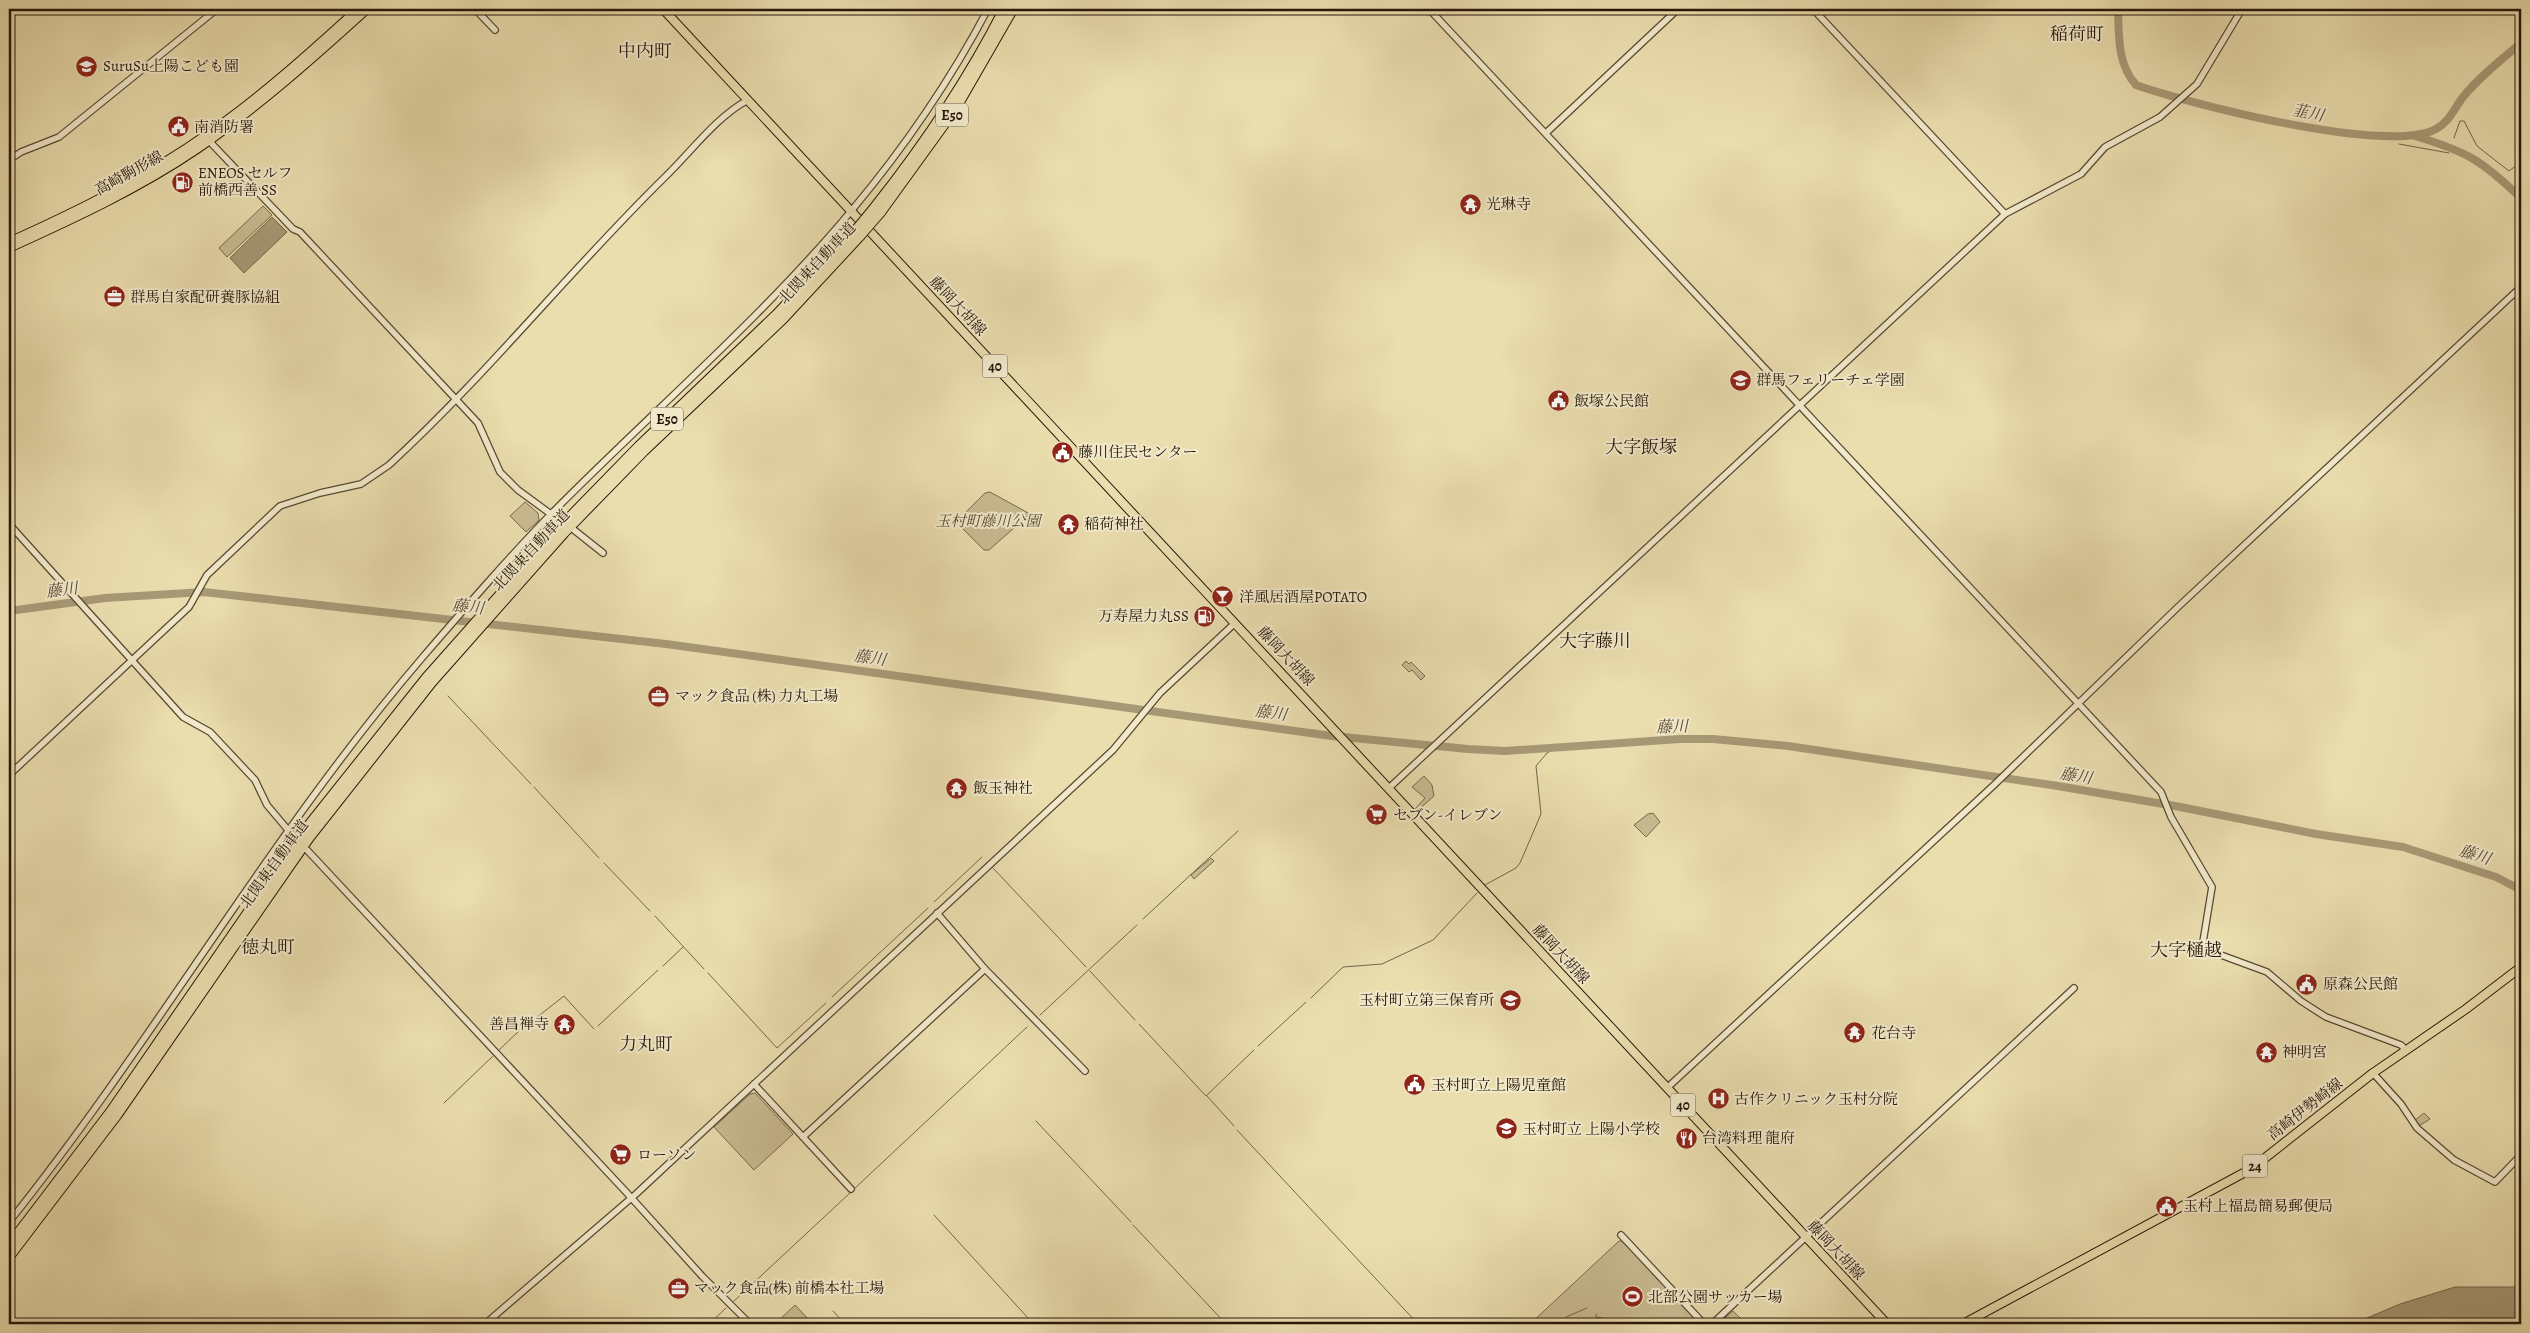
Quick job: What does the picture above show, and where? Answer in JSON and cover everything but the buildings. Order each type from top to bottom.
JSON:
[{"type":"highway","name":"北関東自動車道","points":[[877,211],[945,110],[1004,9]]},
{"type":"highway","name":"北関東自動車道","points":[[9,1245],[111,1111],[304,831],[391,720],[488,611],[612,483],[783,319],[877,211],[956,108],[1013,9]]},
{"type":"highway","name":"北関東自動車道","points":[[9,1257],[123,1107],[309,838],[472,629]]},
{"type":"main road","name":"高崎駒形線","points":[[9,242],[128,184],[210,136],[276,82],[358,9]]},
{"type":"main road","name":"高崎駒形線","points":[[9,248],[133,188],[268,96],[367,9]]},
{"type":"main road","name":"藤岡大胡線","points":[[663,9],[1329,722],[1887,1324]]},
{"type":"main road","name":"高崎伊勢崎線","points":[[1963,1324],[2251,1168],[2405,1049],[2466,1009],[2521,967]]},
{"type":"street","points":[[9,160],[21,152],[59,137],[217,9]]},
{"type":"street","points":[[475,9],[495,30]]},
{"type":"street","points":[[9,1222],[62,1156],[288,830],[381,708],[463,611],[551,514],[760,311],[852,210],[920,122],[988,9]]},
{"type":"street","points":[[1429,9],[2164,796],[2171,817],[2212,887],[2202,948],[2267,972],[2301,1001],[2326,1017],[2401,1045],[2405,1049]]},
{"type":"street","points":[[1546,133],[1678,9]]},
{"type":"street","points":[[1813,9],[2005,214]]},
{"type":"street","points":[[1389,788],[2005,214],[2081,174],[2105,147],[2160,117],[2197,84],[2242,9]]},
{"type":"street","points":[[9,775],[188,607],[200,586],[213,569],[280,506],[364,482],[396,458],[552,298],[629,211],[726,116],[748,100]]},
{"type":"street","points":[[210,136],[212,144],[293,229],[300,232],[478,423],[500,472],[518,490],[559,520]]},
{"type":"street","points":[[1667,1088],[2010,770],[2179,606],[2521,287]]},
{"type":"street","points":[[9,524],[131,662],[183,717],[210,732],[217,739],[254,780],[267,805],[294,837]]},
{"type":"street","points":[[574,530],[603,553]]},
{"type":"street","points":[[485,1324],[631,1198],[1113,750],[1152,702],[1203,650],[1235,622]]},
{"type":"street","points":[[307,850],[750,1324]]},
{"type":"street","points":[[937,914],[985,969],[1085,1070]]},
{"type":"street","points":[[803,1137],[985,969]]},
{"type":"street","points":[[1712,1324],[2074,988]]},
{"type":"street","points":[[2373,1073],[2401,1104],[2411,1122],[2454,1160],[2494,1182],[2521,1155]]},
{"type":"street","points":[[754,1084],[851,1189]]},
{"type":"street","points":[[1621,1235],[1704,1324]]},
{"type":"green space","points":[[263,206],[272,215],[227,257],[219,248]]},
{"type":"green space","name":"玉村町藤川公園","points":[[990,492],[1030,514],[989,550],[984,550],[956,522],[985,493]]},
{"type":"green space","points":[[525,502],[538,513],[539,520],[526,532],[510,516]]},
{"type":"green space","points":[[1406,661],[1409,664],[1411,662],[1425,676],[1421,680],[1412,670],[1409,672],[1402,665]]},
{"type":"green space","points":[[1424,776],[1432,785],[1434,796],[1417,811],[1415,809],[1425,798],[1412,787]]},
{"type":"green space","points":[[1653,813],[1660,822],[1646,837],[1634,825],[1648,814]]},
{"type":"green space","points":[[1211,858],[1214,861],[1194,879],[1191,875]]},
{"type":"green space","points":[[755,1093],[793,1134],[754,1170],[714,1127],[750,1094]]},
{"type":"green space","points":[[2424,1113],[2430,1119],[2419,1126],[2414,1121]]},
{"type":"green space","points":[[1619,1241],[1623,1241],[1701,1324],[1530,1324]]},
{"type":"green space","points":[[795,1305],[810,1321],[807,1324],[775,1324]]},
{"type":"green space","points":[[1733,1311],[1746,1324],[1718,1324]]},
{"type":"shaded area","points":[[272,217],[287,232],[244,273],[230,258]]},
{"type":"shaded area","points":[[2455,1287],[2521,1287],[2521,1324],[2353,1324],[2400,1304]]},
{"type":"waterway","name":"韮川","points":[[2118,9],[2122,59],[2125,68],[2136,85],[2199,104],[2289,124],[2335,132],[2377,136],[2412,135],[2441,126],[2476,83],[2521,43]]},
{"type":"waterway","points":[[2454,138],[2460,121],[2464,121],[2477,146],[2509,171],[2521,162]]},
{"type":"waterway","points":[[2415,136],[2448,147],[2473,159],[2484,166],[2521,198]]},
{"type":"waterway","points":[[2399,144],[2449,153]]},
{"type":"waterway","name":"藤川","points":[[9,611],[105,598],[204,592],[666,644],[1332,736],[1505,751],[1680,739],[1713,739],[1788,746],[2058,786],[2175,806],[2316,834],[2403,847],[2496,877],[2521,890]]},
{"type":"waterway","points":[[448,696],[531,784]]},
{"type":"waterway","points":[[1485,885],[1516,868],[1520,863],[1541,814],[1536,766],[1547,753],[1554,749]]},
{"type":"waterway","points":[[534,787],[599,858]]},
{"type":"waterway","points":[[1143,919],[1238,831]]},
{"type":"waterway","points":[[934,902],[982,857]]},
{"type":"waterway","points":[[604,863],[650,911]]},
{"type":"waterway","points":[[993,868],[1086,967]]},
{"type":"waterway","points":[[1311,998],[1343,967],[1382,964],[1433,940],[1477,893]]},
{"type":"waterway","points":[[832,997],[928,908]]},
{"type":"waterway","points":[[655,916],[704,969]]},
{"type":"waterway","points":[[1040,1015],[1137,925]]},
{"type":"waterway","points":[[663,966],[683,947]]},
{"type":"waterway","points":[[598,1026],[658,970]]},
{"type":"waterway","points":[[1090,971],[1135,1020]]},
{"type":"waterway","points":[[708,973],[777,1048],[826,1003]]},
{"type":"waterway","points":[[522,1029],[564,996],[594,1029]]},
{"type":"waterway","points":[[1258,1046],[1306,1002]]},
{"type":"waterway","points":[[1139,1024],[1206,1096],[1254,1050]]},
{"type":"waterway","points":[[854,1189],[1027,1027]]},
{"type":"waterway","points":[[499,1050],[518,1032]]},
{"type":"waterway","points":[[444,1103],[493,1056]]},
{"type":"waterway","points":[[1207,1096],[1234,1126]]},
{"type":"waterway","points":[[1036,1121],[1131,1222]]},
{"type":"waterway","points":[[1237,1130],[1418,1324]]},
{"type":"waterway","points":[[734,1301],[851,1192]]},
{"type":"waterway","points":[[934,1215],[1028,1318]]},
{"type":"waterway","points":[[1133,1225],[1226,1324]]},
{"type":"waterway","points":[[709,1324],[726,1308]]},
{"type":"waterway","points":[[1564,1324],[1566,1317],[1587,1308]]},
{"type":"waterway","points":[[833,1311],[845,1324]]},
{"type":"waterway","points":[[1596,1314],[1596,1317],[1602,1318],[1607,1324]]},
{"type":"waterway","points":[[9,1321],[19,1324]]},
{"type":"waterway","points":[[1031,1321],[1034,1324]]},
{"type":"place","name":"SuruSu上陽こども園","points":[[87,66]]},
{"type":"place","name":"南消防署","points":[[178,127]]},
{"type":"place","name":"ENEOS セルフ 前橋西善 SS","points":[[182,182]]},
{"type":"place","name":"光琳寺","points":[[1470,204]]},
{"type":"place","name":"群馬自家配研養豚協組","points":[[114,297]]},
{"type":"place","name":"群馬フェリーチェ学園","points":[[1740,380]]},
{"type":"place","name":"飯塚公民館","points":[[1558,401]]},
{"type":"place","name":"藤川住民センター","points":[[1062,452]]},
{"type":"place","name":"稲荷神社","points":[[1068,524]]},
{"type":"place","name":"洋風居酒屋POTATO","points":[[1223,597]]},
{"type":"place","name":"万寿屋力丸SS","points":[[1205,616]]},
{"type":"place","name":"マック食品 (株) 力丸工場","points":[[659,696]]},
{"type":"place","name":"飯玉神社","points":[[957,788]]},
{"type":"place","name":"セブン-イレブン","points":[[1377,815]]},
{"type":"place","name":"原森公民館","points":[[2307,984]]},
{"type":"place","name":"玉村町立第三保育所","points":[[1510,1000]]},
{"type":"place","name":"善昌禅寺","points":[[565,1024]]},
{"type":"place","name":"花台寺","points":[[1855,1033]]},
{"type":"place","name":"神明宮","points":[[2266,1052]]},
{"type":"place","name":"玉村町立上陽児童館","points":[[1415,1085]]},
{"type":"place","name":"古作クリニック玉村分院","points":[[1718,1099]]},
{"type":"place","name":"玉村町立 上陽小学校","points":[[1506,1129]]},
{"type":"place","name":"台湾料理 龍府","points":[[1686,1138]]},
{"type":"place","name":"ローソン","points":[[621,1155]]},
{"type":"place","name":"玉村上福島簡易郵便局","points":[[2167,1206]]},
{"type":"place","name":"マック食品(株) 前橋本社工場","points":[[678,1288]]},
{"type":"place","name":"北部公園サッカー場","points":[[1632,1297]]},
{"type":"district","name":"稲荷町","points":[[2077,34]]},
{"type":"district","name":"中内町","points":[[645,51]]},
{"type":"district","name":"大字飯塚","points":[[1641,447]]},
{"type":"district","name":"大字藤川","points":[[1595,641]]},
{"type":"district","name":"徳丸町","points":[[268,947]]},
{"type":"district","name":"大字樋越","points":[[2186,950]]},
{"type":"district","name":"力丸町","points":[[646,1044]]}]
